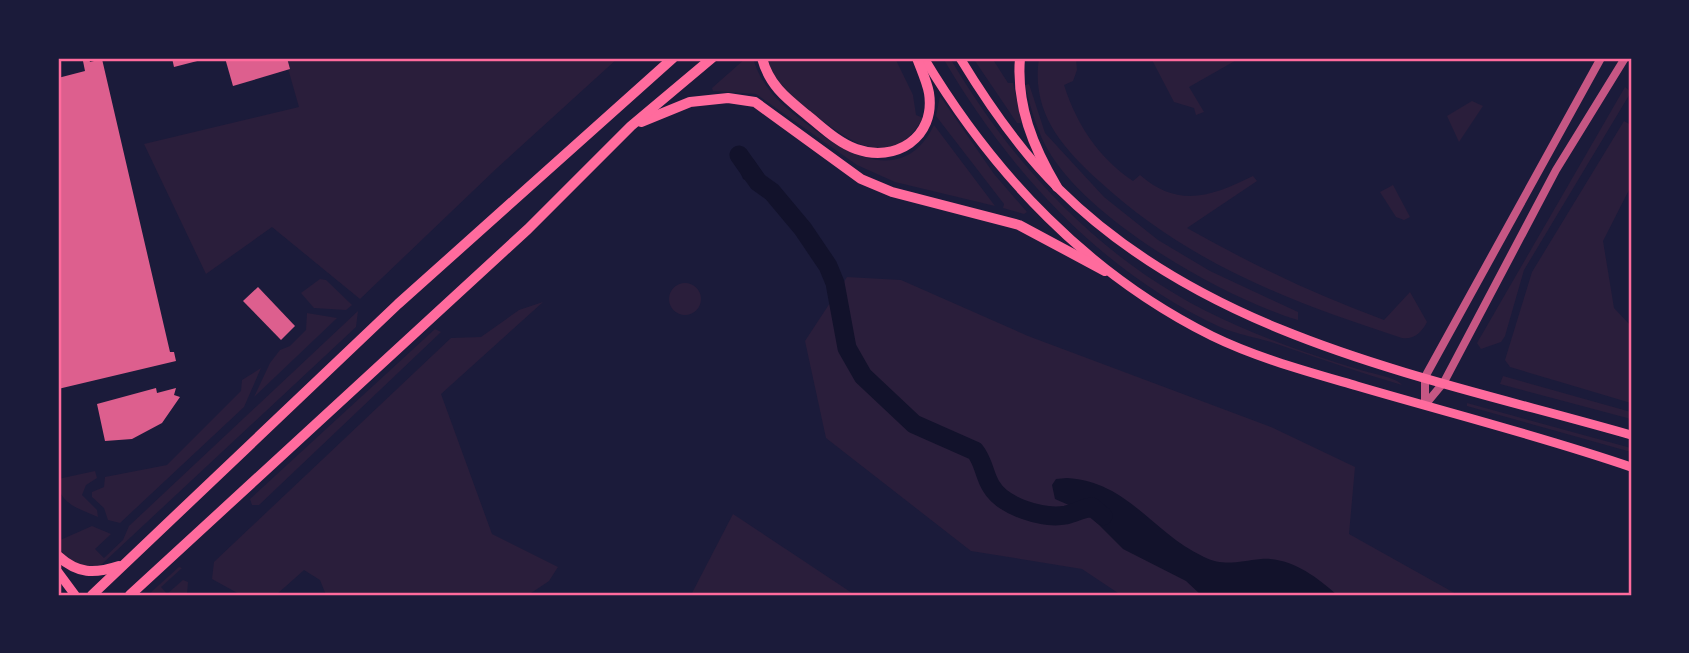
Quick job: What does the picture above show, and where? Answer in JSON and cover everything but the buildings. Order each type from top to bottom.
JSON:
[{"type":"main road","points":[[92,595],[398,304],[673,58]]},
{"type":"main road","points":[[130,595],[138,591],[528,229],[631,126],[712,58]]},
{"type":"main road","points":[[762,58],[766,72],[779,93],[845,144],[875,153],[902,149],[912,143],[925,126],[929,92],[916,58]]},
{"type":"main road","points":[[923,58],[996,164],[1105,271]]},
{"type":"main road","points":[[960,58],[1008,129],[1057,187],[1131,249],[1221,303],[1276,329],[1425,377],[1631,435]]},
{"type":"main road","points":[[1020,58],[1020,96],[1026,120],[1042,162],[1057,187]]},
{"type":"main road","points":[[631,126],[690,102],[728,98],[755,102],[862,179],[892,192],[1019,225],[1105,271],[1215,337],[1332,379],[1631,467]]},
{"type":"main road","points":[[58,556],[85,572],[101,572],[125,564]]},
{"type":"main road","points":[[58,572],[75,595]]},
{"type":"street","points":[[1425,405],[1425,377],[1601,58]]},
{"type":"street","points":[[1425,405],[1444,382],[1556,170],[1625,58]]},
{"type":"shaded area","points":[[285,58],[618,58],[497,168],[360,299],[272,227],[206,274],[144,144],[299,107]]},
{"type":"shaded area","points":[[746,58],[753,58],[768,89],[792,113],[826,138],[859,155],[876,160],[893,160],[908,155],[922,144],[934,125],[995,206],[895,182],[857,165],[756,94],[713,91],[712,88]]},
{"type":"shaded area","points":[[767,58],[895,58],[913,95],[916,115],[923,118],[899,144],[874,148],[860,144],[833,128],[795,98],[775,77]]},
{"type":"shaded area","points":[[943,58],[950,58],[1006,142],[1038,180],[1073,216],[1150,278],[1192,304],[1253,333],[1316,356],[1391,378],[1402,385],[1220,327],[1176,304],[1135,277],[1061,214],[1028,178],[997,140]]},
{"type":"shaded area","points":[[973,58],[992,58],[1008,83],[1013,83],[1022,123],[1017,123]]},
{"type":"shaded area","points":[[1039,58],[1076,58],[1077,70],[1073,81],[1064,85],[1075,114],[1099,151],[1133,181],[1140,175],[1154,186],[1168,192],[1196,196],[1224,189],[1253,176],[1257,181],[1187,228],[1284,278],[1384,320],[1410,292],[1427,322],[1423,329],[1414,336],[1402,338],[1319,309],[1241,276],[1167,234],[1098,180],[1061,141],[1044,111],[1038,77]]},
{"type":"shaded area","points":[[1151,58],[1240,58],[1189,87],[1204,112],[1196,115],[1194,108],[1174,102]]},
{"type":"shaded area","points":[[1029,84],[1045,133],[1104,197],[1158,240],[1210,271],[1298,312],[1298,320],[1267,309],[1198,276],[1128,231],[1097,206],[1071,181],[1046,147],[1038,130],[1025,85]]},
{"type":"shaded area","points":[[1625,87],[1631,92],[1524,270],[1505,336],[1501,342],[1481,349],[1477,343]]},
{"type":"shaded area","points":[[940,96],[994,174],[1027,212],[1024,214],[1003,208],[1004,204],[936,116]]},
{"type":"shaded area","points":[[1472,101],[1483,106],[1459,142],[1447,116]]},
{"type":"shaded area","points":[[1624,121],[1631,125],[1631,186],[1603,241],[1614,308],[1631,326],[1631,403],[1510,367],[1505,360],[1532,272]]},
{"type":"shaded area","points":[[741,153],[754,160],[772,186],[770,193],[743,179],[735,159]]},
{"type":"shaded area","points":[[1393,185],[1410,217],[1404,220],[1396,217],[1380,192]]},
{"type":"shaded area","points":[[847,277],[901,280],[1028,336],[1271,427],[1355,467],[1349,534],[1458,595],[1121,595],[1082,569],[971,551],[826,438],[805,341]]},
{"type":"shaded area","points":[[320,279],[326,280],[352,305],[346,310],[314,308],[301,293]]},
{"type":"shaded area","points":[[685,283],[696,288],[701,299],[696,310],[685,315],[674,310],[669,299],[674,288]]},
{"type":"shaded area","points":[[543,302],[441,394],[492,534],[558,567],[549,581],[528,595],[326,595],[320,580],[304,570],[276,595],[241,595],[212,579],[214,562],[451,338],[481,337],[519,310]]},
{"type":"shaded area","points":[[358,311],[356,327],[102,564],[87,569],[58,552],[58,541],[92,526],[111,534],[95,549],[104,558],[123,540],[129,526]]},
{"type":"shaded area","points":[[307,313],[337,318],[254,397],[270,363],[280,350],[290,346],[306,330]]},
{"type":"shaded area","points":[[435,329],[441,332],[259,505],[252,505],[250,499]]},
{"type":"shaded area","points":[[261,368],[244,407],[120,523],[108,520],[104,508],[92,497],[92,492],[104,487],[105,477],[167,465],[241,391],[242,380]]},
{"type":"shaded area","points":[[1503,376],[1631,412],[1631,419],[1500,384]]},
{"type":"shaded area","points":[[1467,403],[1631,448],[1631,452],[1467,406]]},
{"type":"shaded area","points":[[95,471],[97,478],[86,485],[82,495],[97,510],[98,517],[65,500],[58,479]]},
{"type":"shaded area","points":[[1056,479],[1089,482],[1124,498],[1185,547],[1204,557],[1225,563],[1261,559],[1282,561],[1311,575],[1337,595],[1201,595],[1186,581],[1123,549],[1087,513],[1055,499],[1052,485]]},
{"type":"shaded area","points":[[733,514],[855,595],[691,595]]},
{"type":"shaded area","points":[[179,567],[182,568],[161,587],[167,594],[183,580],[188,582],[187,595],[148,595]]},
{"type":"waterway","points":[[739,155],[758,182],[772,192],[803,229],[828,266],[835,283],[847,348],[863,376],[914,424],[975,451],[991,486],[1005,500],[1024,510],[1046,515],[1066,515],[1092,507],[1103,516]]}]
